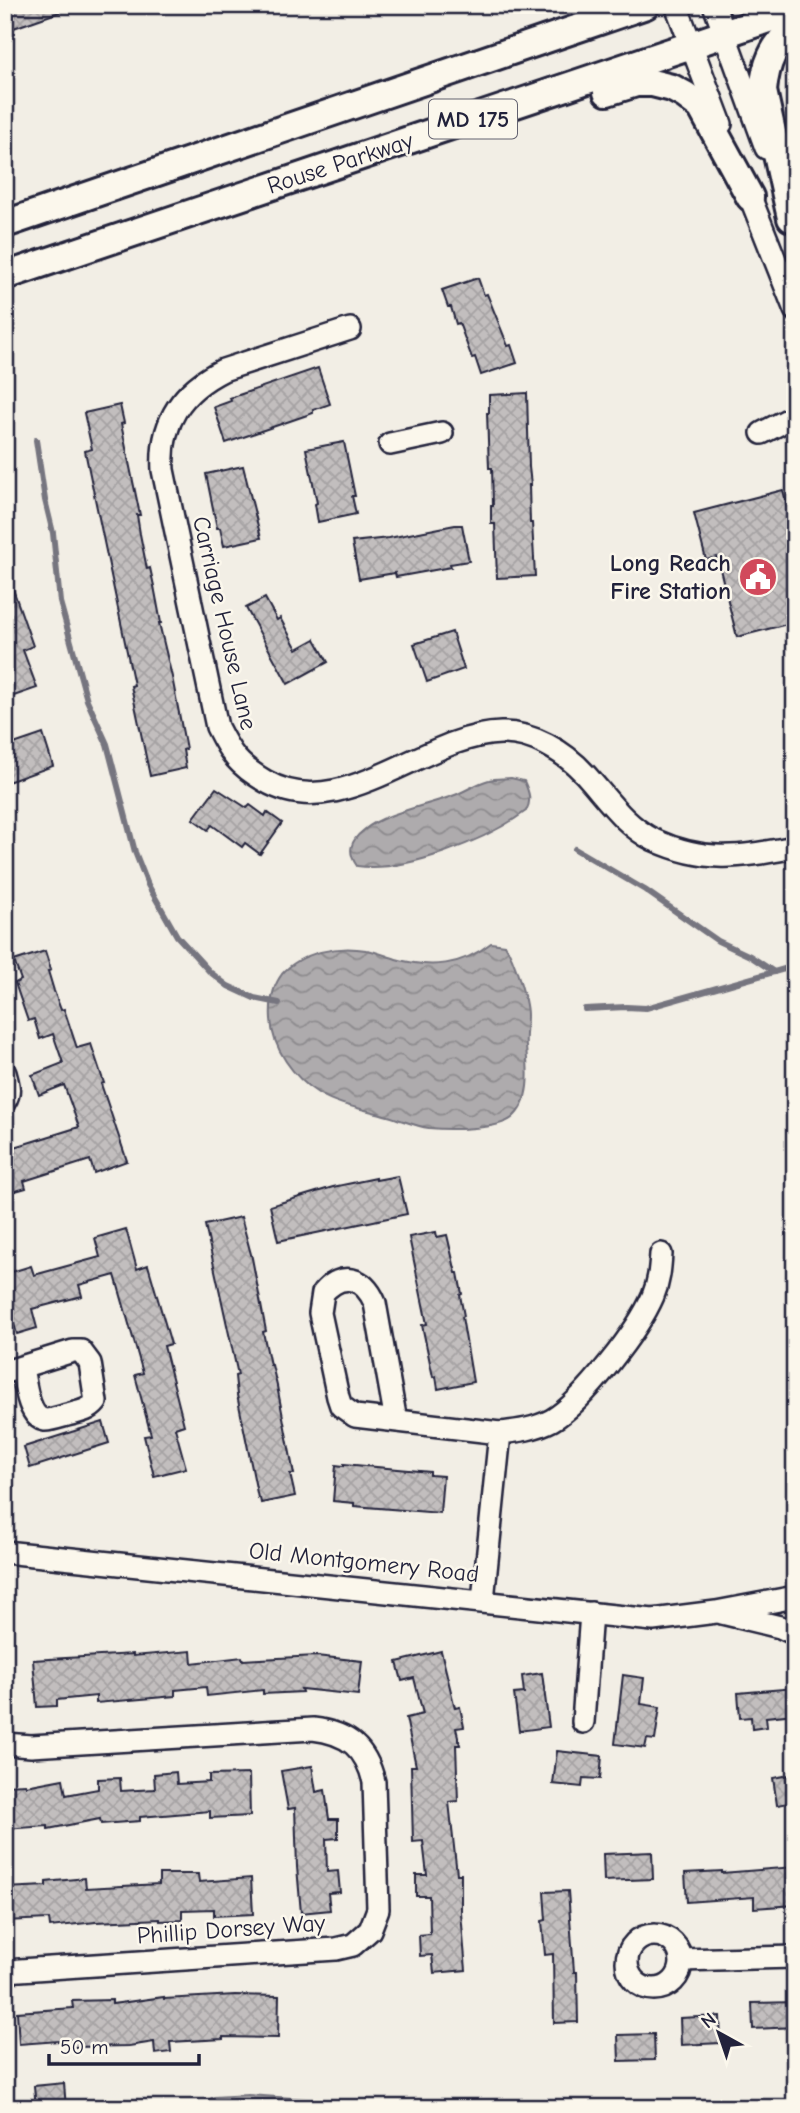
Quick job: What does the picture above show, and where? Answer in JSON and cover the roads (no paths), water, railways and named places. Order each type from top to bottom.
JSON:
[{"type":"main road","points":[[354,106],[477,47],[595,5]]},
{"type":"main road","name":"Rouse Parkway","points":[[5,224],[646,5]]},
{"type":"main road","name":"Rouse Parkway","points":[[5,276],[795,10]]},
{"type":"main road","points":[[793,223],[763,91],[770,59],[778,45],[795,29]]},
{"type":"main road","points":[[286,182],[421,154],[636,83],[644,83],[671,88],[701,107],[750,197]]},
{"type":"street","points":[[676,5],[795,310]]},
{"type":"street","points":[[714,5],[793,223]]},
{"type":"street","name":"Carriage House Lane","points":[[350,329],[223,370],[205,379],[178,405],[165,436],[163,470],[217,727],[238,764],[276,788],[297,794],[319,795],[340,791],[457,743],[502,733],[545,743],[562,755],[584,772],[606,800],[629,822],[652,839],[708,856],[736,857],[795,847]]},
{"type":"street","points":[[762,433],[795,416]]},
{"type":"street","points":[[390,444],[442,433]]},
{"type":"street","points":[[5,1073],[9,1096],[5,1101]]},
{"type":"street","points":[[396,1421],[375,1303],[366,1287],[353,1280],[336,1281],[323,1293],[320,1313],[341,1405],[355,1416],[396,1421],[500,1433],[524,1430],[554,1419],[592,1384],[644,1316],[660,1273],[661,1254]]},
{"type":"street","points":[[483,1600],[500,1433]]},
{"type":"street","name":"Old Montgomery Road","points":[[10,1554],[483,1600],[653,1620],[716,1612],[795,1597]]},
{"type":"street","name":"Old Montgomery Road","points":[[716,1612],[779,1627],[795,1634]]},
{"type":"street","points":[[583,1722],[591,1613]]},
{"type":"street","name":"Phillip Dorsey Way","points":[[5,1744],[31,1746],[313,1728],[340,1735],[352,1741],[363,1754],[370,1765],[374,1782],[378,1909],[370,1930],[353,1945],[336,1949],[5,1971]]},
{"type":"street","points":[[681,1960],[795,1957]]},
{"type":"water","points":[[511,778],[524,781],[529,796],[528,807],[510,822],[490,833],[445,852],[398,864],[357,866],[354,861],[351,851],[353,843],[359,834],[373,824],[455,795],[485,781]]},
{"type":"water","points":[[491,943],[505,945],[509,951],[527,1015],[526,1094],[518,1111],[505,1122],[472,1128],[429,1128],[343,1104],[309,1087],[293,1071],[275,1041],[271,1013],[276,984],[290,966],[310,955],[355,949],[374,951],[409,962],[434,964],[469,957]]},
{"type":"water","points":[[248,2095],[307,2099],[319,2108],[192,2108],[214,2097]]},
{"type":"waterway","points":[[36,440],[53,533],[60,602],[87,700],[107,744],[135,852],[148,885],[177,936],[210,972],[228,986],[254,998],[279,1003]]},
{"type":"waterway","points":[[575,849],[645,890],[718,941],[750,956],[774,972]]},
{"type":"waterway","points":[[585,1009],[646,1008],[795,966]]},
{"type":"place","name":"Long Reach Fire Station","points":[[758,577]]}]
